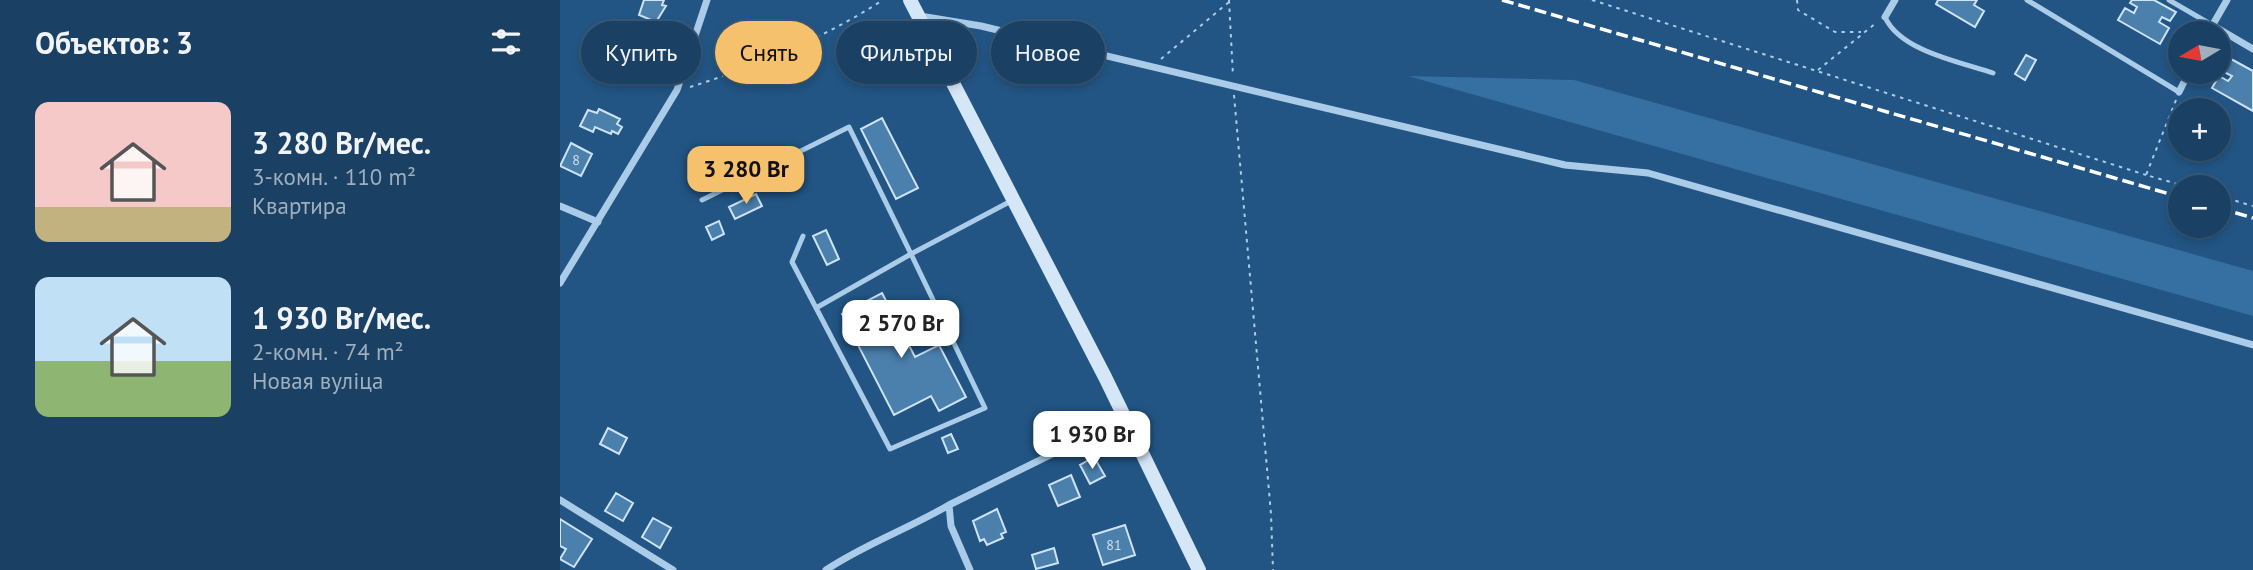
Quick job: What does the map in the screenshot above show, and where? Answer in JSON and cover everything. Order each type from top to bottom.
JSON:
[{"type":"main road","points":[[911,5],[1125,418],[1199,570]]},
{"type":"street","points":[[560,282],[677,90],[707,0]]},
{"type":"street","points":[[1885,17],[1895,0]]},
{"type":"street","points":[[2214,21],[2227,0]]},
{"type":"street","points":[[911,5],[981,26],[1565,165],[1648,173],[2253,345]]},
{"type":"street","points":[[2231,36],[2253,49]]},
{"type":"street","points":[[2179,92],[2183,84]]},
{"type":"street","points":[[560,206],[598,222]]},
{"type":"street","points":[[826,570],[862,547],[923,520],[948,505],[1125,418]]},
{"type":"street","points":[[560,500],[673,570]]},
{"type":"street","points":[[948,505],[951,526],[970,570]]},
{"type":"lane","points":[[2027,0],[2179,92]]},
{"type":"lane","points":[[2169,0],[2205,21]]},
{"type":"lane","points":[[1885,17],[1890,27],[1906,43],[1993,73]]},
{"type":"lane","points":[[702,201],[849,127],[985,408],[890,449],[792,262],[803,236]]},
{"type":"lane","points":[[816,308],[1013,200]]},
{"type":"path","points":[[677,90],[736,73],[848,23],[883,0]]},
{"type":"path","points":[[1592,0],[2168,181]]},
{"type":"path","points":[[1797,0],[1798,10],[1835,32],[1862,32]]},
{"type":"path","points":[[1152,66],[1229,1]]},
{"type":"path","points":[[1229,1],[1233,85],[1271,514],[1273,570]]},
{"type":"path","points":[[1818,70],[1862,32],[1885,17]]},
{"type":"path","points":[[2146,175],[2179,92]]},
{"type":"path","points":[[2231,200],[2253,206]]},
{"type":"shaded area","points":[[1408,76],[1574,80],[2253,271],[2253,316]]},
{"type":"building","points":[[644,0],[664,0],[662,5],[666,6],[657,21],[639,15]]},
{"type":"building","points":[[1938,0],[1977,0],[1974,5],[1984,11],[1975,27],[1936,4]]},
{"type":"building","points":[[2132,0],[2154,0],[2176,12],[2170,21],[2162,17],[2159,22],[2168,27],[2160,44],[2118,20],[2125,8],[2134,13],[2137,7],[2130,3]]},
{"type":"building","points":[[2026,55],[2036,60],[2025,80],[2015,74]]},
{"type":"building","points":[[2231,59],[2253,71],[2253,111],[2212,88],[2214,84],[2231,84]]},
{"type":"building","points":[[599,109],[620,119],[617,124],[622,127],[618,134],[595,127],[593,132],[580,126],[588,110],[597,113]]},
{"type":"building","points":[[882,118],[918,188],[896,199],[861,129]]},
{"type":"building","points":[[571,143],[592,154],[581,176],[560,166]]},
{"type":"building","points":[[756,194],[762,206],[735,219],[729,207]]},
{"type":"building","points":[[719,221],[724,234],[712,240],[706,227]]},
{"type":"building","points":[[826,230],[839,259],[827,265],[813,236]]},
{"type":"building","points":[[882,293],[915,357],[939,345],[966,397],[939,411],[931,396],[894,415],[842,314]]},
{"type":"building","points":[[608,428],[627,438],[619,454],[600,444]]},
{"type":"building","points":[[951,434],[958,449],[948,453],[942,438]]},
{"type":"building","points":[[1094,457],[1105,476],[1090,484],[1080,465]]},
{"type":"building","points":[[1071,475],[1080,497],[1058,506],[1049,485]]},
{"type":"building","points":[[616,493],[633,503],[623,521],[605,511]]},
{"type":"building","points":[[997,509],[1006,532],[1001,534],[1003,538],[987,545],[984,539],[980,541],[973,521]]},
{"type":"building","points":[[653,518],[671,528],[660,548],[642,537]]},
{"type":"building","points":[[560,519],[592,539],[574,567],[560,559],[566,549],[560,546]]},
{"type":"building","points":[[1125,525],[1135,555],[1103,565],[1093,535]]},
{"type":"building","points":[[1054,548],[1058,563],[1036,569],[1032,555]]},
{"type":"railway","points":[[1502,0],[2168,194]]},
{"type":"railway","points":[[2231,212],[2253,218]]}]
